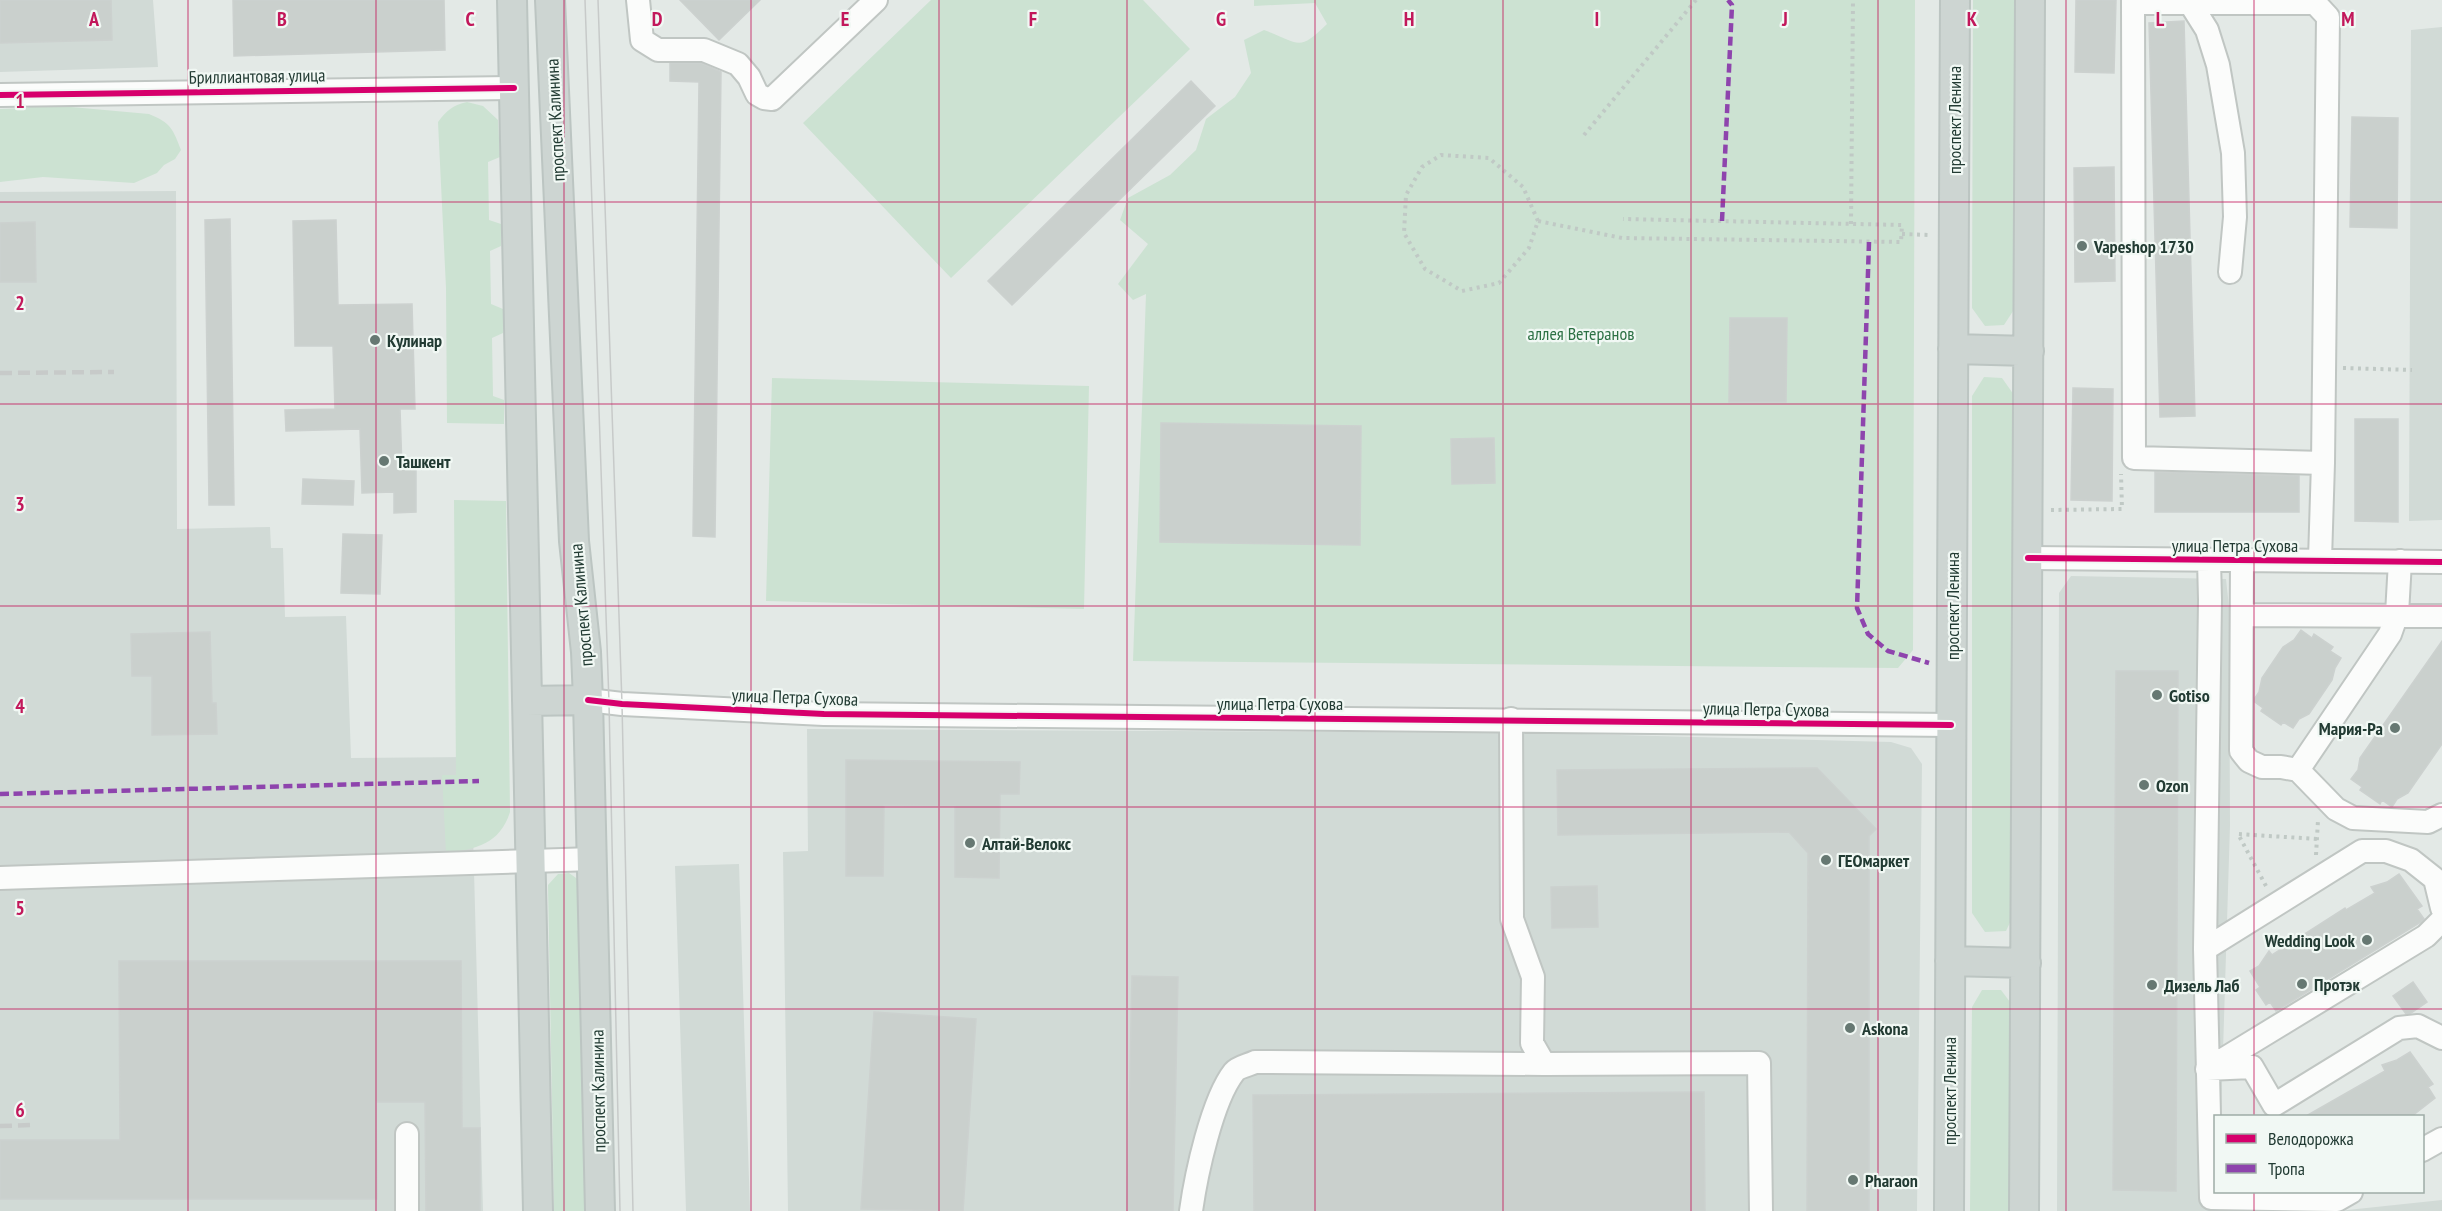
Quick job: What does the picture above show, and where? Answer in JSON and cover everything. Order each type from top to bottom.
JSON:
[{"type":"main road","points":[[512,0],[538,1211]]},
{"type":"main road","name":"проспект Калинина","points":[[550,0],[574,541],[586,652],[598,702],[593,860],[600,1211]]},
{"type":"main road","name":"проспект Ленина","points":[[1949,1211],[1955,0]]},
{"type":"main road","points":[[2025,1211],[2030,0]]},
{"type":"main road","points":[[514,88],[554,86]]},
{"type":"main road","points":[[1953,349],[2029,351]]},
{"type":"main road","points":[[527,701],[598,702]]},
{"type":"main road","points":[[1950,961],[2026,963]]},
{"type":"street","points":[[638,0],[642,40],[658,50],[704,50],[738,64],[749,77],[757,94],[772,99],[876,0]]},
{"type":"street","points":[[2320,560],[2323,463],[2328,17],[2315,3],[2133,2],[2134,458],[2323,463]]},
{"type":"street","points":[[2190,3],[2207,30],[2218,65],[2233,153],[2235,217],[2230,272]]},
{"type":"street","name":"Бриллиантовая улица","points":[[0,94],[514,88]]},
{"type":"street","name":"улица Петра Сухова","points":[[2028,558],[2442,562]]},
{"type":"street","points":[[2209,560],[2205,949],[2211,1198],[2337,1200],[2348,1193]]},
{"type":"street","points":[[2242,560],[2241,751],[2249,761],[2262,767],[2298,770],[2336,808],[2353,818],[2427,822],[2442,815]]},
{"type":"street","points":[[2298,770],[2390,634],[2397,614],[2400,561]]},
{"type":"street","points":[[2243,615],[2442,616]]},
{"type":"street","name":"улица Петра Сухова","points":[[598,702],[825,714],[1951,725]]},
{"type":"street","points":[[1511,719],[1512,919],[1533,977],[1532,1043],[1544,1064]]},
{"type":"street","points":[[2205,949],[2362,851],[2386,851],[2411,861],[2435,879],[2442,908]]},
{"type":"street","points":[[0,878],[593,860]]},
{"type":"street","points":[[2207,1070],[2426,936],[2442,920]]},
{"type":"street","points":[[2207,1070],[2252,1067],[2274,1105],[2399,1028],[2418,1026],[2442,1038]]},
{"type":"street","points":[[1191,1211],[1194,1190],[1216,1106],[1235,1071],[1255,1062],[1759,1063],[1761,1211]]},
{"type":"street","points":[[407,1134],[407,1211]]},
{"type":"street","points":[[2424,1149],[2442,1139]]},
{"type":"path","points":[[1584,135],[1696,0]]},
{"type":"path","points":[[1851,224],[1853,0]]},
{"type":"path","points":[[1440,155],[1489,158],[1523,187],[1538,221],[1528,248],[1499,283],[1462,291],[1425,269],[1404,233],[1406,195],[1422,167],[1440,155]]},
{"type":"path","points":[[1538,221],[1622,238],[1901,243],[1902,234],[1902,225],[1623,219]]},
{"type":"path","points":[[1902,234],[1931,235]]},
{"type":"path","points":[[2324,368],[2412,370]]},
{"type":"path","points":[[2051,510],[2122,509],[2121,470],[2134,458]]},
{"type":"path","points":[[2276,905],[2238,834],[2317,839]]},
{"type":"shaded area","points":[[0,0],[153,0],[158,67],[0,72]]},
{"type":"shaded area","points":[[2442,27],[2442,520],[2409,521],[2411,30]]},
{"type":"shaded area","points":[[176,191],[177,529],[270,527],[271,548],[283,548],[285,617],[346,616],[351,758],[471,757],[483,1211],[0,1211],[0,192]]},
{"type":"shaded area","points":[[2071,576],[2226,579],[2229,607],[2230,825],[2221,1115],[2214,1115],[2214,1193],[2218,1193],[2218,1210],[2240,1211],[2057,1211],[2059,593]]},
{"type":"shaded area","points":[[807,729],[1543,733],[1891,742],[1911,748],[1922,764],[1917,1211],[788,1211],[783,852],[808,851]]},
{"type":"shaded area","points":[[739,864],[750,1211],[686,1211],[675,866]]},
{"type":"shaded area","points":[[2442,1200],[2442,1211],[2338,1211]]},
{"type":"green space","points":[[931,0],[1143,0],[1190,49],[951,278],[803,123]]},
{"type":"green space","name":"аллея Ветеранов","points":[[1254,0],[1915,0],[1913,650],[1898,668],[1133,661],[1146,294],[1133,300],[1118,284],[1148,244],[1120,220],[1128,198],[1170,175],[1196,150],[1206,119],[1235,97],[1251,73],[1244,40],[1264,30],[1293,42],[1304,42],[1327,24],[1315,3],[1254,6]]},
{"type":"green space","points":[[1973,0],[2016,0],[2015,308],[2004,325],[1985,326],[1972,308]]},
{"type":"green space","points":[[467,102],[483,106],[498,120],[500,157],[488,162],[489,220],[501,224],[501,246],[490,251],[491,304],[503,309],[503,333],[492,338],[493,396],[504,400],[504,424],[447,423],[446,288],[438,122],[451,109]]},
{"type":"green space","points":[[38,104],[149,114],[162,120],[170,128],[181,150],[175,159],[164,165],[157,173],[134,183],[43,177],[0,182],[0,109],[26,108]]},
{"type":"green space","points":[[1984,377],[2002,378],[2014,395],[2015,912],[2006,931],[1985,932],[1972,913],[1972,396]]},
{"type":"green space","points":[[772,378],[1089,386],[1084,609],[766,601]]},
{"type":"green space","points":[[454,500],[506,501],[510,812],[500,831],[486,843],[446,853],[442,775],[456,775]]},
{"type":"green space","points":[[569,873],[579,880],[586,1211],[554,1211],[548,885],[558,874]]},
{"type":"green space","points":[[1982,990],[2001,990],[2013,1006],[2011,1211],[1970,1211],[1972,1007]]},
{"type":"building","points":[[0,0],[111,0],[112,40],[0,43]]},
{"type":"building","points":[[233,0],[444,0],[445,50],[234,56]]},
{"type":"building","points":[[680,0],[760,0],[719,40]]},
{"type":"building","points":[[2076,0],[2116,0],[2114,73],[2075,72]]},
{"type":"building","points":[[2184,21],[2195,416],[2160,417],[2149,23]]},
{"type":"building","points":[[670,63],[701,63],[721,72],[715,537],[693,536],[699,82],[670,81]]},
{"type":"building","points":[[1191,81],[1215,106],[1012,305],[988,281]]},
{"type":"building","points":[[2352,117],[2398,118],[2397,228],[2350,227]]},
{"type":"building","points":[[2114,167],[2115,281],[2075,282],[2074,168]]},
{"type":"building","points":[[230,219],[234,505],[209,505],[205,220]]},
{"type":"building","points":[[336,220],[338,305],[412,304],[415,409],[400,409],[402,469],[416,468],[416,512],[394,513],[394,492],[362,493],[360,429],[286,431],[285,410],[335,409],[333,346],[295,346],[293,221]]},
{"type":"building","points":[[35,222],[36,282],[0,282],[0,223]]},
{"type":"building","points":[[1730,318],[1787,318],[1786,402],[1729,402]]},
{"type":"building","points":[[2073,388],[2113,389],[2112,501],[2071,500]]},
{"type":"building","points":[[2355,419],[2398,419],[2398,522],[2355,521]]},
{"type":"building","points":[[1161,423],[1361,426],[1360,545],[1160,542]]},
{"type":"building","points":[[1494,438],[1495,483],[1452,484],[1451,439]]},
{"type":"building","points":[[2155,472],[2299,476],[2299,512],[2155,512]]},
{"type":"building","points":[[303,479],[354,481],[353,505],[302,504]]},
{"type":"building","points":[[343,534],[382,535],[380,594],[341,593]]},
{"type":"building","points":[[2301,630],[2312,638],[2314,634],[2333,647],[2330,651],[2341,658],[2332,680],[2309,714],[2299,719],[2293,728],[2283,722],[2281,725],[2261,711],[2263,708],[2255,702],[2255,698],[2262,678],[2283,647],[2294,640]]},
{"type":"building","points":[[210,632],[212,703],[216,703],[217,734],[152,735],[152,676],[132,676],[131,634]]},
{"type":"building","points":[[2442,641],[2442,744],[2408,793],[2397,799],[2392,807],[2382,800],[2380,804],[2360,790],[2362,787],[2351,779],[2358,770],[2360,758]]},
{"type":"building","points":[[2116,671],[2178,671],[2176,1191],[2113,1190]]},
{"type":"building","points":[[846,760],[1020,762],[1019,794],[1000,794],[999,878],[955,877],[955,806],[884,805],[883,876],[846,876]]},
{"type":"building","points":[[1817,768],[1876,829],[1869,836],[1869,1211],[1807,1211],[1808,853],[1789,832],[1558,835],[1557,770]]},
{"type":"building","points":[[2399,874],[2422,906],[2417,909],[2424,919],[2421,922],[2276,1011],[2270,1002],[2266,1005],[2256,990],[2260,987],[2250,971],[2259,966],[2269,951],[2272,955],[2345,908],[2346,910],[2375,893],[2371,887],[2387,882]]},
{"type":"building","points":[[1597,886],[1598,927],[1552,928],[1551,887]]},
{"type":"building","points":[[119,961],[461,961],[462,1128],[480,1128],[480,1211],[426,1211],[425,1102],[376,1102],[377,1199],[0,1199],[0,1140],[120,1140]]},
{"type":"building","points":[[1132,976],[1178,977],[1173,1211],[1127,1211]]},
{"type":"building","points":[[2413,982],[2427,1002],[2406,1014],[2393,996]]},
{"type":"building","points":[[874,1012],[976,1019],[963,1211],[861,1209]]},
{"type":"building","points":[[2410,1052],[2433,1084],[2428,1087],[2435,1098],[2413,1115],[2308,1115],[2385,1071],[2382,1065]]},
{"type":"building","points":[[1704,1092],[1705,1211],[1254,1211],[1253,1095]]},
{"type":"tram line","points":[[585,0],[609,703],[620,1211]]},
{"type":"tram line","points":[[598,0],[622,704],[633,1211]]},
{"type":"railway","points":[[0,373],[114,372]]},
{"type":"railway","points":[[0,1126],[33,1125]]},
{"type":"marked path","points":[[1722,221],[1732,5],[1728,0]]},
{"type":"marked path","points":[[1869,242],[1857,608],[1868,634],[1888,651],[1929,663]]},
{"type":"marked path","points":[[0,794],[479,781]]},
{"type":"cycle path","points":[[0,95],[514,88]]},
{"type":"cycle path","points":[[2028,558],[2442,562]]},
{"type":"cycle path","points":[[588,700],[622,704],[824,714],[1951,725]]},
{"type":"place","name":"Vapeshop 1730","points":[[2082,246]]},
{"type":"place","name":"Кулинар","points":[[375,340]]},
{"type":"place","name":"Ташкент","points":[[384,461]]},
{"type":"place","name":"Gotiso","points":[[2157,695]]},
{"type":"place","name":"Мария-Ра","points":[[2395,728]]},
{"type":"place","name":"Ozon","points":[[2144,785]]},
{"type":"place","name":"Алтай-Велокс","points":[[970,843]]},
{"type":"place","name":"ГЕОмаркет","points":[[1826,860]]},
{"type":"place","name":"Wedding Look","points":[[2367,940]]},
{"type":"place","name":"Протэк","points":[[2302,984]]},
{"type":"place","name":"Дизель Лаб","points":[[2152,985]]},
{"type":"place","name":"Askona","points":[[1850,1028]]},
{"type":"place","name":"Pharaon","points":[[1853,1180]]}]
